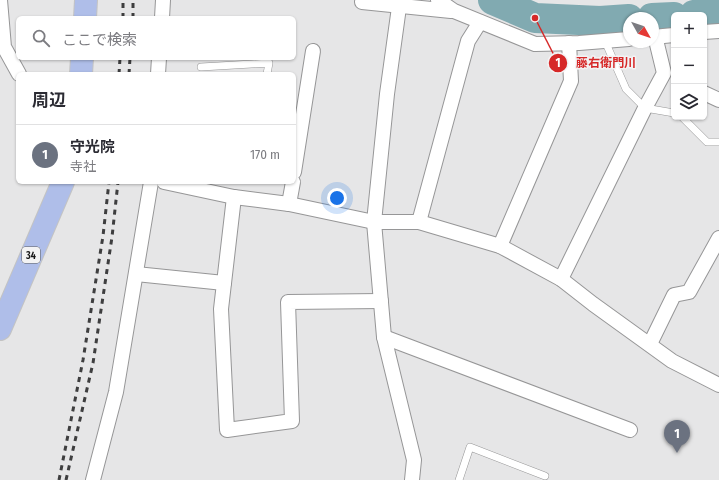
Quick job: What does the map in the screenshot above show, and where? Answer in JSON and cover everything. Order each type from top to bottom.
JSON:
[{"type":"main road","points":[[85,16],[86,0]]},
{"type":"main road","points":[[81,72],[82,60]]},
{"type":"main road","name":"34","points":[[0,329],[6,300],[62,184]]},
{"type":"street","points":[[0,0],[2,47],[18,72]]},
{"type":"street","points":[[162,16],[163,0]]},
{"type":"street","points":[[438,0],[454,11],[535,44],[623,38]]},
{"type":"street","points":[[362,2],[400,3],[454,11]]},
{"type":"street","points":[[400,3],[387,94],[374,222],[384,337],[414,460],[412,480]]},
{"type":"street","points":[[419,222],[468,41],[480,22]]},
{"type":"street","points":[[707,32],[719,31]]},
{"type":"street","points":[[659,36],[671,35]]},
{"type":"street","points":[[500,246],[571,81],[569,43]]},
{"type":"street","points":[[561,279],[645,108],[669,75],[659,48]]},
{"type":"street","points":[[296,159],[313,51]]},
{"type":"street","points":[[158,72],[159,60]]},
{"type":"street","points":[[707,94],[719,100]]},
{"type":"street","points":[[93,480],[116,392],[151,184]]},
{"type":"street","points":[[182,184],[209,187],[234,197],[289,204],[374,222],[419,222],[500,246],[561,279],[672,361],[719,385]]},
{"type":"street","points":[[289,204],[292,184]]},
{"type":"street","points":[[234,197],[221,309],[227,430],[292,422],[288,302],[381,301]]},
{"type":"street","points":[[650,344],[674,295],[689,292],[719,238]]},
{"type":"street","points":[[136,274],[224,283]]},
{"type":"street","points":[[384,337],[630,430]]},
{"type":"lane","points":[[605,40],[626,89],[645,108],[671,112]]},
{"type":"lane","points":[[201,67],[269,63],[267,72]]},
{"type":"lane","points":[[229,72],[231,65]]},
{"type":"lane","points":[[685,120],[707,142],[719,142]]},
{"type":"lane","points":[[459,480],[470,447],[545,476]]},
{"type":"waterway","points":[[493,0],[535,18],[600,21],[623,19]]},
{"type":"waterway","points":[[707,13],[719,12]]},
{"type":"waterway","points":[[659,18],[671,17]]},
{"type":"railway","points":[[123,0],[123,16]]},
{"type":"railway","points":[[133,0],[133,16]]},
{"type":"railway","points":[[119,72],[120,60]]},
{"type":"railway","points":[[129,72],[130,60]]},
{"type":"railway","points":[[59,480],[83,360],[103,236],[109,184]]},
{"type":"railway","points":[[66,480],[93,363],[112,237],[118,184]]},
{"type":"place","name":"藤右衛門川","points":[[535,18]]},
{"type":"place","name":"守光院","points":[[677,453]]}]
